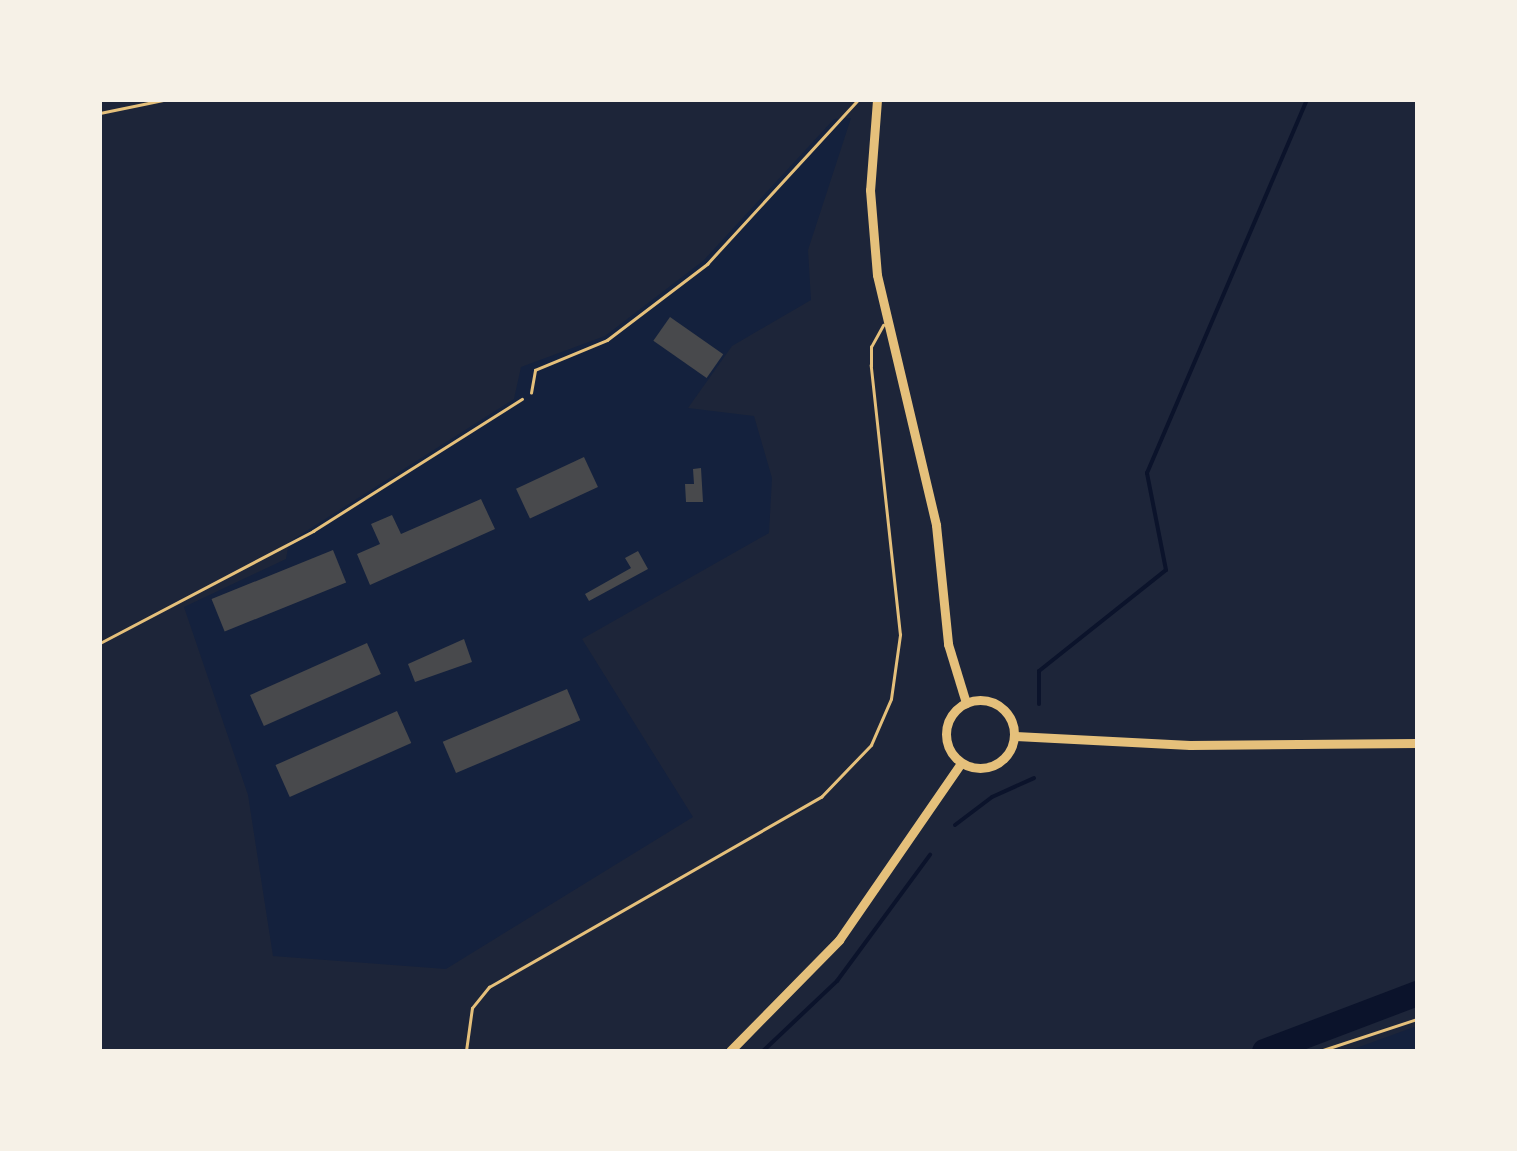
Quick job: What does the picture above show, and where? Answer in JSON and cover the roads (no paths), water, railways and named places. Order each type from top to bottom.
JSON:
[{"type":"main road","points":[[877,100],[870,227],[886,319],[936,525],[948,644],[966,703]]},
{"type":"main road","points":[[966,703],[1000,708],[1014,736],[1000,762],[978,768],[961,763],[946,734],[952,714],[966,703]]},
{"type":"main road","points":[[1014,736],[1190,745],[1417,743]]},
{"type":"main road","points":[[730,1051],[839,940],[961,763]]},
{"type":"lane","points":[[531,393],[535,370],[606,340],[707,264],[858,100]]},
{"type":"lane","points":[[466,1051],[472,1008],[490,988],[602,917],[821,796],[871,745],[891,699],[900,635],[871,366],[871,347],[886,319]]},
{"type":"waterway","points":[[1039,704],[1039,671],[1166,570],[1147,473],[1307,100]]},
{"type":"waterway","points":[[955,825],[992,797],[1034,778]]},
{"type":"waterway","points":[[763,1051],[837,981],[930,855]]},
{"type":"waterway","points":[[1264,1051],[1417,993]]}]
